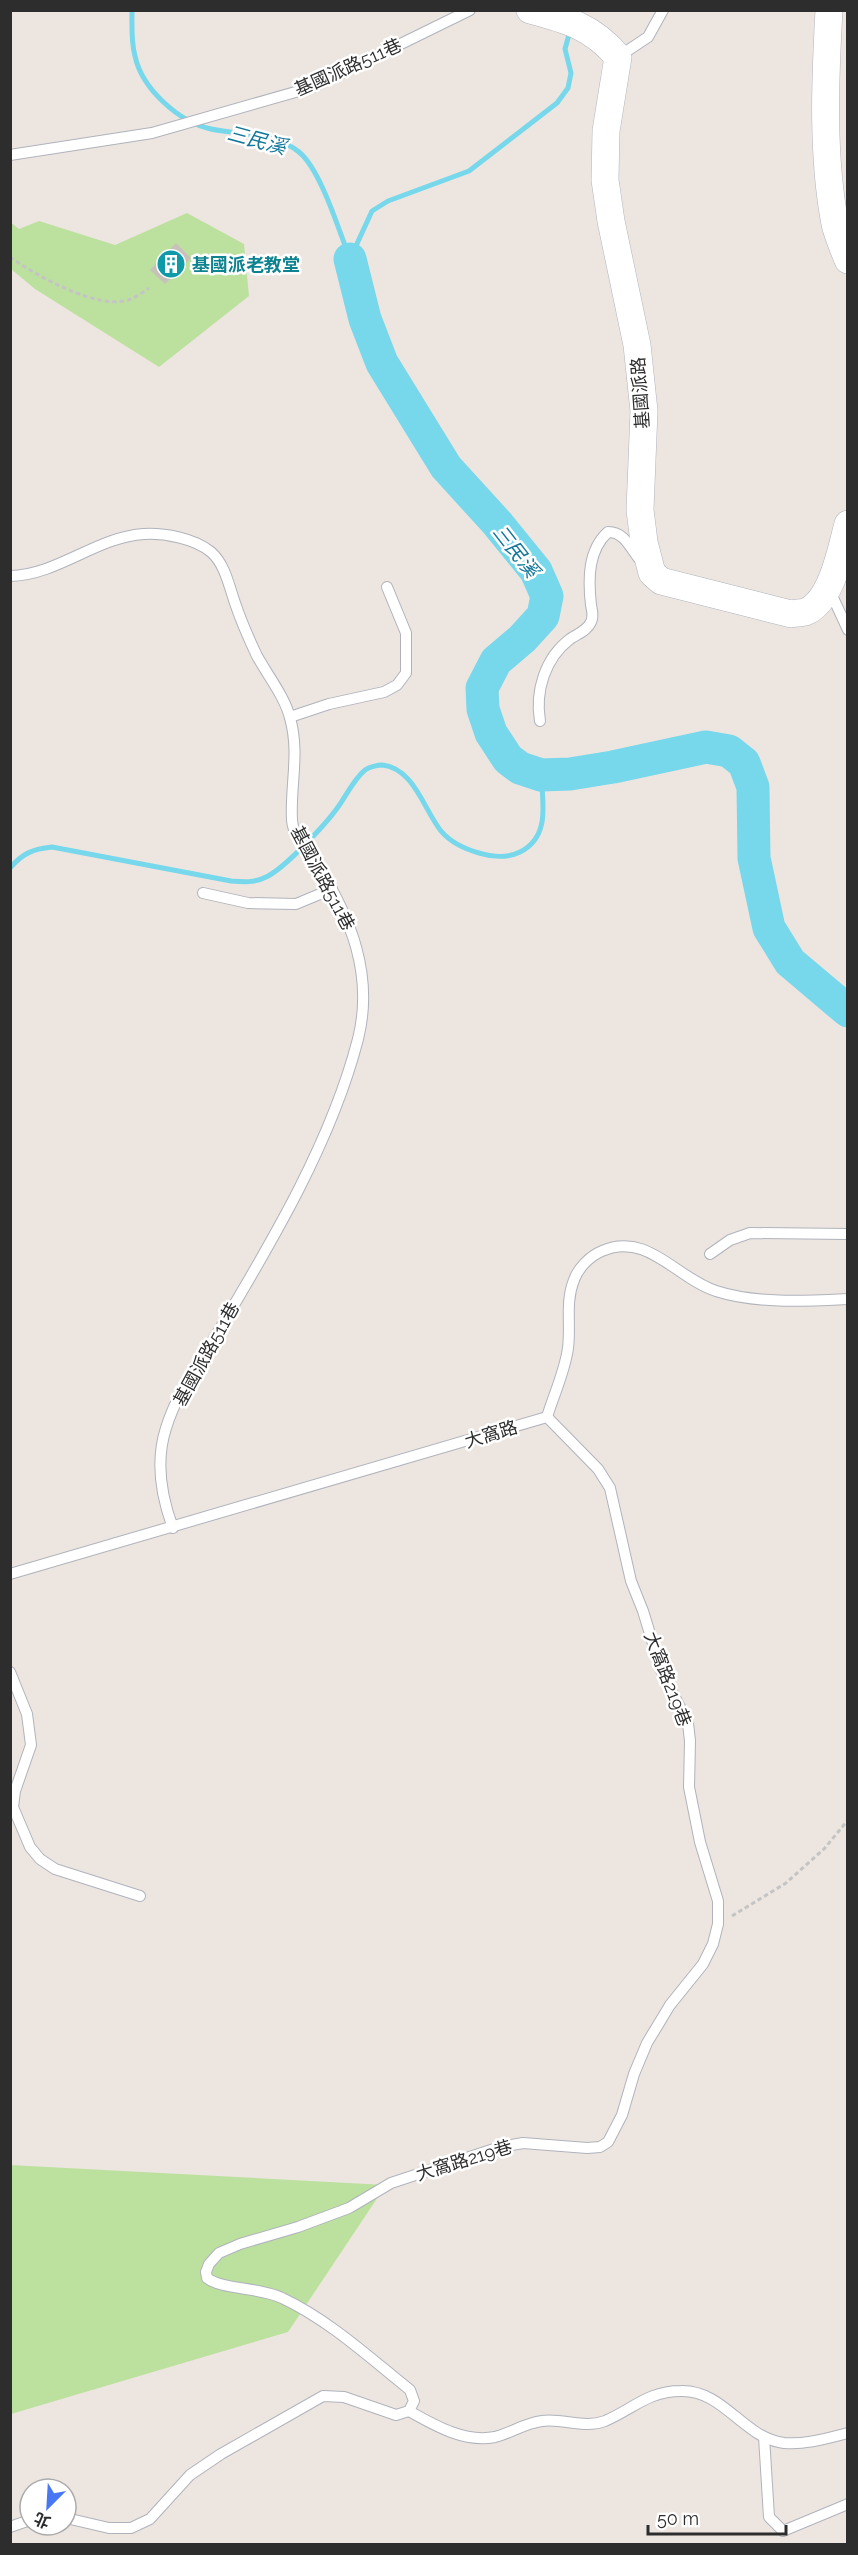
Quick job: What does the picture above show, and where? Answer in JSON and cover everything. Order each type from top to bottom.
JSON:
[{"type":"street","points":[[530,10],[571,23],[604,40],[618,57]]},
{"type":"street","points":[[829,10],[826,68],[827,148],[836,226],[848,260]]},
{"type":"street","name":"基國派路","points":[[618,57],[606,131],[605,180],[638,356],[644,411],[640,510],[644,542],[652,573]]},
{"type":"street","points":[[652,573],[661,581],[791,614],[807,611],[822,597],[828,586],[848,524]]},
{"type":"lane","name":"基國派路511巷","points":[[10,156],[152,133],[313,87],[470,10]]},
{"type":"lane","points":[[618,57],[648,37],[663,10]]},
{"type":"lane","points":[[540,721],[537,704],[546,669],[560,648],[591,623],[593,615],[590,577],[592,554],[599,540],[608,532],[616,532],[624,537],[633,552],[652,573]]},
{"type":"lane","name":"基國派路511巷","points":[[10,576],[34,575],[124,537],[145,534],[174,536],[201,545],[213,553],[223,568],[246,632],[290,717],[296,758],[292,823],[297,837],[332,889],[354,935],[365,985],[358,1036],[333,1117],[285,1213],[221,1327],[190,1376],[166,1428],[159,1466],[164,1503],[173,1528]]},
{"type":"lane","points":[[10,585],[34,575]]},
{"type":"lane","points":[[828,586],[848,630]]},
{"type":"lane","points":[[290,717],[329,704],[384,692],[398,685],[406,673],[406,633],[387,587]]},
{"type":"lane","points":[[203,893],[248,903],[296,904],[332,889]]},
{"type":"lane","points":[[710,1254],[730,1240],[750,1233],[848,1234]]},
{"type":"lane","points":[[547,1417],[566,1365],[569,1345],[569,1301],[574,1278],[591,1256],[609,1248],[630,1245],[653,1252],[698,1283],[717,1291],[786,1302],[848,1299]]},
{"type":"lane","name":"大窩路","points":[[10,1574],[547,1417]]},
{"type":"lane","name":"大窩路219巷","points":[[409,2411],[414,2401],[410,2390],[316,2317],[281,2297],[256,2289],[214,2284],[207,2278],[206,2272],[209,2264],[219,2253],[349,2208],[391,2183],[500,2147],[523,2142],[587,2148],[600,2147],[608,2142],[622,2115],[634,2074],[647,2043],[670,2005],[703,1964],[713,1944],[718,1924],[718,1901],[700,1842],[689,1787],[688,1723],[661,1670],[631,1581],[610,1488],[598,1469],[547,1417]]},
{"type":"lane","points":[[10,1672],[27,1714],[31,1745],[15,1791],[13,1807],[30,1847],[40,1859],[55,1869],[140,1896]]},
{"type":"lane","points":[[78,2521],[109,2528],[131,2528],[150,2519],[190,2475],[221,2454],[323,2396],[344,2397],[396,2415],[409,2411],[435,2426],[477,2439],[496,2437],[523,2424],[544,2420],[591,2424],[605,2421],[651,2395],[681,2391],[702,2393],[720,2402],[764,2437],[785,2443],[817,2441],[848,2433]]},
{"type":"lane","points":[[764,2437],[769,2517],[783,2531],[848,2504]]},
{"type":"path","points":[[10,257],[27,269],[90,298],[128,301],[149,288]]},
{"type":"path","points":[[718,1924],[786,1883],[824,1849],[848,1820]]},
{"type":"green space","points":[[187,213],[244,244],[249,296],[159,367],[35,289],[11,269],[10,222],[19,229],[39,221],[115,245]]},
{"type":"green space","points":[[10,2165],[386,2185],[288,2332],[11,2414]]},
{"type":"building","name":"基國派老教堂","points":[[176,244],[190,258],[165,283],[151,270]]},
{"type":"waterway","name":"三民溪","points":[[132,10],[132,39],[135,56],[145,80],[154,92],[175,112],[199,125],[268,138],[299,152],[315,172],[322,186],[350,259]]},
{"type":"waterway","points":[[350,259],[372,211],[388,201],[469,171],[557,103],[568,88],[571,73],[565,49],[570,31]]},
{"type":"waterway","name":"三民溪","points":[[350,259],[365,319],[382,363],[446,467],[497,523],[536,571],[547,596],[543,616],[522,639],[496,661],[482,688],[483,709],[491,733],[508,759],[520,768],[541,775],[570,774],[706,747],[729,751],[744,763],[753,787],[754,858],[769,928],[790,962],[848,1011]]},
{"type":"waterway","points":[[10,868],[29,853],[52,847],[231,881],[258,880],[274,872],[304,845],[332,815],[365,770],[382,765],[393,768],[410,782],[441,831],[454,842],[469,850],[484,854],[510,855],[530,846],[540,829],[543,808],[541,775]]},
{"type":"place","name":"基國派老教堂","points":[[171,264]]}]
